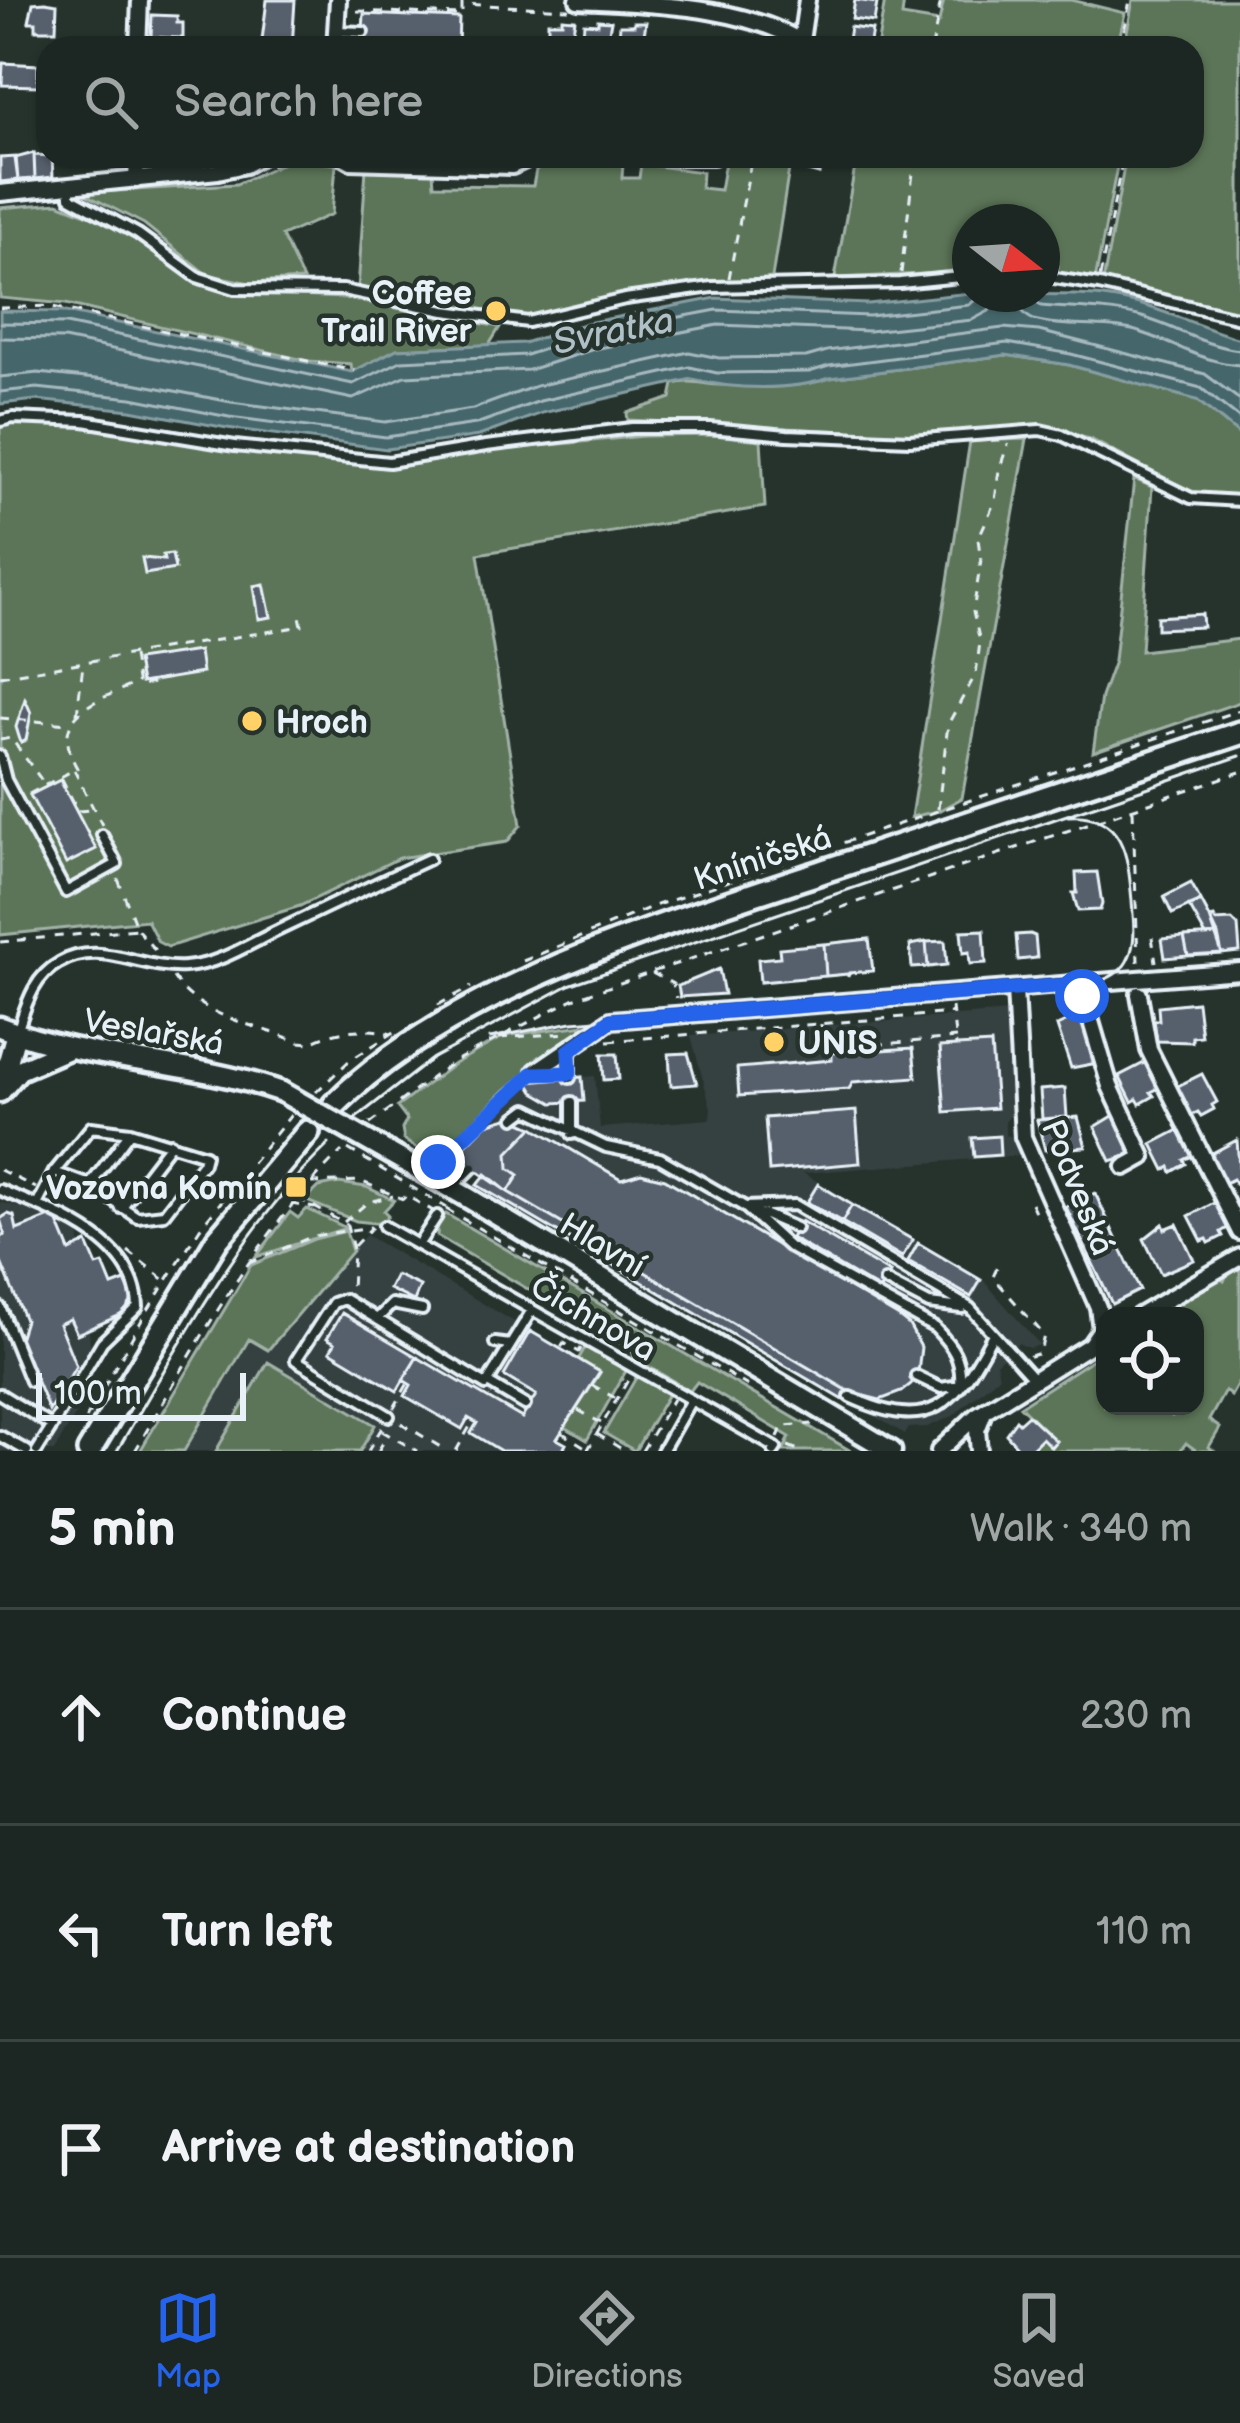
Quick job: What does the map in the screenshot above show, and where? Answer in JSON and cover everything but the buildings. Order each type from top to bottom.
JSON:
[{"type":"main road","name":"Kníničská","points":[[334,1105],[362,1077],[458,1016],[662,925],[1240,734]]},
{"type":"main road","points":[[84,1442],[217,1240],[304,1126]]},
{"type":"street","points":[[138,36],[140,0]]},
{"type":"street","points":[[336,36],[338,0]]},
{"type":"street","points":[[805,36],[807,0]]},
{"type":"street","points":[[573,4],[685,8],[746,20],[782,36]]},
{"type":"street","points":[[136,168],[136,180]]},
{"type":"street","points":[[0,193],[231,168]]},
{"type":"street","points":[[534,1072],[588,1040],[611,1020],[1240,971]]},
{"type":"street","points":[[1086,984],[1110,1086],[1143,1157],[1125,1167]]},
{"type":"street","name":"Podveská","points":[[1015,989],[1023,1137],[1098,1307]]},
{"type":"street","points":[[1139,994],[1149,1050],[1240,1232]]},
{"type":"street","points":[[0,1092],[8,1030]]},
{"type":"street","name":"Veslařská","points":[[8,1030],[74,1048],[232,1075],[282,1092]]},
{"type":"street","points":[[0,1092],[19,1070],[74,1048]]},
{"type":"street","name":"Hlavní","points":[[282,1092],[459,1192],[891,1451]]},
{"type":"street","points":[[1154,1307],[1240,1257]]},
{"type":"street","name":"Podveská","points":[[939,1451],[984,1411],[1096,1338]]},
{"type":"street","points":[[979,1451],[977,1430],[984,1411]]},
{"type":"lane","points":[[337,31],[363,32]]},
{"type":"lane","points":[[70,187],[70,196],[138,234],[196,277],[235,289],[344,290],[528,322],[625,299],[727,286],[952,278]]},
{"type":"lane","points":[[1060,279],[1240,317]]},
{"type":"lane","points":[[0,421],[83,421],[235,446],[389,462],[632,428],[910,440],[1040,430],[1062,435],[1191,498],[1240,501]]},
{"type":"lane","points":[[0,756],[17,801],[66,892],[117,865],[102,835]]},
{"type":"lane","points":[[8,1030],[46,971],[72,957],[114,955],[167,968],[209,962],[429,859]]},
{"type":"lane","points":[[569,1051],[571,1078]]},
{"type":"lane","points":[[572,1102],[572,1134]]},
{"type":"lane","points":[[514,1118],[527,1109],[539,1112],[572,1134],[606,1147],[660,1158],[745,1207],[796,1228]]},
{"type":"lane","points":[[37,1205],[54,1172],[87,1129],[130,1132],[200,1151],[205,1159],[164,1214],[142,1218],[90,1185],[54,1172]]},
{"type":"lane","points":[[90,1185],[130,1132]]},
{"type":"lane","points":[[121,1208],[171,1143]]},
{"type":"lane","points":[[459,1192],[473,1167]]},
{"type":"lane","points":[[0,1190],[93,1234],[127,1272],[138,1294],[138,1307],[102,1342],[37,1451]]},
{"type":"lane","points":[[745,1207],[795,1205],[970,1309],[1034,1379]]},
{"type":"lane","points":[[745,1207],[789,1247],[935,1328],[954,1348],[962,1367],[960,1384]]},
{"type":"lane","points":[[418,1245],[439,1216]]},
{"type":"lane","name":"Čichnova","points":[[384,1226],[775,1449]]},
{"type":"lane","points":[[885,1281],[929,1304]]},
{"type":"lane","points":[[389,1416],[296,1360],[333,1303],[344,1299],[486,1385],[532,1310]]},
{"type":"lane","points":[[377,1319],[402,1300],[422,1310]]},
{"type":"lane","points":[[890,1302],[970,1309]]},
{"type":"lane","points":[[1,1314],[30,1381]]},
{"type":"lane","points":[[850,1397],[884,1412],[912,1417],[936,1407],[960,1384],[993,1334]]},
{"type":"lane","points":[[496,1343],[510,1345]]},
{"type":"lane","points":[[916,1376],[941,1388],[960,1384]]},
{"type":"lane","points":[[488,1382],[525,1405]]},
{"type":"lane","points":[[0,1394],[52,1426]]},
{"type":"lane","points":[[662,1451],[691,1400]]},
{"type":"lane","points":[[0,1436],[27,1451]]},
{"type":"path","points":[[934,36],[941,0]]},
{"type":"path","points":[[1123,36],[1130,0]]},
{"type":"path","points":[[356,11],[462,15],[462,4],[573,4]]},
{"type":"path","points":[[727,286],[750,168]]},
{"type":"path","points":[[900,283],[914,168]]},
{"type":"path","points":[[1099,285],[1121,168]]},
{"type":"path","points":[[0,308],[23,305],[69,310],[355,370]]},
{"type":"path","points":[[938,811],[948,724],[976,674],[980,642],[973,612],[981,560],[978,539],[995,501],[1012,432]]},
{"type":"path","points":[[0,676],[302,626],[300,616]]},
{"type":"path","points":[[133,654],[138,686],[158,682]]},
{"type":"path","points":[[77,714],[83,662]]},
{"type":"path","points":[[17,801],[77,768],[68,747],[70,725],[77,714],[137,682]]},
{"type":"path","points":[[0,718],[70,725]]},
{"type":"path","points":[[0,740],[11,738],[45,785]]},
{"type":"path","points":[[74,770],[106,833],[102,835]]},
{"type":"path","points":[[369,1126],[453,1062],[573,999],[1240,772]]},
{"type":"path","points":[[61,777],[78,811],[94,810]]},
{"type":"path","points":[[1130,964],[1138,964],[1141,945],[1133,808]]},
{"type":"path","points":[[114,866],[136,929],[160,957],[144,952]]},
{"type":"path","points":[[0,942],[136,929]]},
{"type":"path","points":[[1152,937],[1156,962]]},
{"type":"path","points":[[167,968],[184,994],[202,1007],[298,1042],[377,1030],[392,1034]]},
{"type":"path","points":[[650,973],[673,984],[676,1000]]},
{"type":"path","points":[[820,1004],[823,1061]]},
{"type":"path","points":[[498,1039],[565,1033],[588,1040],[953,1013]]},
{"type":"path","points":[[822,1049],[956,1038]]},
{"type":"path","points":[[463,1157],[438,1162],[534,1072]]},
{"type":"path","points":[[284,1113],[304,1126]]},
{"type":"path","points":[[84,1442],[142,1319],[200,1228],[286,1120]]},
{"type":"path","points":[[337,1143],[757,1391]]},
{"type":"path","points":[[136,1451],[247,1264],[296,1198],[342,1151]]},
{"type":"path","points":[[0,1170],[43,1192]]},
{"type":"path","points":[[303,1178],[309,1184]]},
{"type":"path","points":[[309,1184],[347,1179],[403,1199],[410,1195],[439,1216]]},
{"type":"path","points":[[346,1226],[368,1202],[395,1195]]},
{"type":"path","points":[[296,1198],[346,1226],[352,1247],[350,1303]]},
{"type":"path","points":[[1031,1203],[1038,1218]]},
{"type":"path","points":[[291,1204],[317,1208]]},
{"type":"path","points":[[247,1264],[346,1226],[384,1226]]},
{"type":"path","points":[[352,1247],[373,1227]]},
{"type":"path","points":[[997,1268],[993,1277],[1044,1335],[1040,1353],[1025,1357]]},
{"type":"path","points":[[562,1441],[563,1434],[587,1450],[632,1372]]},
{"type":"path","points":[[368,1451],[408,1383]]},
{"type":"path","points":[[592,1385],[617,1399]]},
{"type":"path","points":[[642,1451],[677,1392]]},
{"type":"path","points":[[578,1410],[602,1424]]},
{"type":"path","points":[[775,1449],[782,1426],[814,1424],[795,1413]]},
{"type":"path","points":[[389,1416],[447,1451]]},
{"type":"path","points":[[456,1451],[473,1421]]},
{"type":"path","points":[[380,1430],[416,1451]]},
{"type":"path","points":[[597,1434],[626,1451]]},
{"type":"path","points":[[379,1451],[388,1435]]},
{"type":"path","points":[[400,1451],[404,1444]]},
{"type":"path","points":[[775,1449],[786,1445],[801,1451]]},
{"type":"shaded area","points":[[1009,1012],[1015,1110],[1005,1122],[1005,1135],[1015,1137],[1023,1155],[803,1173],[984,1281],[1040,1345],[1029,1348],[1018,1343],[996,1363],[999,1376],[953,1416],[927,1427],[909,1428],[905,1434],[477,1185],[485,1174],[455,1156],[528,1082],[595,1076],[600,1128],[710,1119],[691,1036]]},
{"type":"shaded area","points":[[0,1202],[78,1222],[93,1371],[91,1389],[54,1451],[0,1451]]},
{"type":"shaded area","points":[[366,1235],[600,1372],[558,1438],[566,1444],[562,1451],[184,1451],[249,1338],[322,1283]]},
{"type":"green space","points":[[885,0],[904,0],[902,16],[939,22],[944,0],[1071,0],[1125,13],[1120,36],[879,36]]},
{"type":"green space","points":[[1133,0],[1240,0],[1240,313],[1103,282],[1124,168],[1204,168],[1204,36],[1126,36]]},
{"type":"green space","points":[[272,168],[336,168],[332,214],[282,236],[303,280],[250,283],[206,274],[144,224],[83,193],[236,184]]},
{"type":"green space","points":[[366,168],[433,172],[434,185],[533,186],[539,168],[623,168],[622,178],[639,178],[640,168],[672,168],[702,172],[701,188],[720,190],[724,168],[789,168],[772,278],[624,295],[529,318],[358,290]]},
{"type":"green space","points":[[855,168],[1117,168],[1095,281],[1060,274],[1060,204],[952,204],[952,273],[835,278]]},
{"type":"green space","points":[[58,203],[122,228],[194,282],[230,293],[344,298],[500,327],[489,345],[397,349],[352,372],[351,364],[308,361],[66,304],[0,298],[0,208]]},
{"type":"green space","points":[[1006,355],[1069,365],[1197,400],[1240,435],[1240,497],[1193,494],[1092,440],[1045,426],[1012,432],[904,434],[628,420],[627,413],[671,398],[674,384],[791,385]]},
{"type":"green space","name":"Hroch","points":[[18,421],[84,423],[235,449],[389,467],[487,451],[644,436],[761,440],[765,507],[478,554],[521,825],[507,842],[399,858],[300,906],[168,947],[158,942],[147,920],[0,935],[0,427]]},
{"type":"green space","points":[[1027,439],[962,798],[938,811],[911,817],[970,441]]},
{"type":"green space","points":[[1134,479],[1152,487],[1141,651],[1240,639],[1240,702],[1093,752],[1101,697],[1114,661]]},
{"type":"green space","points":[[591,1024],[505,1090],[435,1161],[404,1140],[402,1129],[407,1120],[397,1107],[454,1064],[504,1036]]},
{"type":"green space","points":[[339,1183],[366,1187],[394,1200],[384,1211],[388,1215],[383,1224],[356,1221],[309,1202],[319,1187]]},
{"type":"green space","points":[[307,1209],[346,1228],[256,1257],[290,1212],[298,1218]]},
{"type":"green space","points":[[446,1214],[851,1451],[783,1451],[790,1437],[697,1382],[690,1391],[634,1358],[632,1350],[437,1236],[438,1223]]},
{"type":"green space","points":[[346,1231],[352,1251],[268,1350],[249,1339],[184,1451],[140,1451],[251,1265]]},
{"type":"green space","points":[[1240,1265],[1240,1380],[1231,1396],[1225,1391],[1209,1420],[1220,1428],[1209,1447],[1214,1451],[1197,1451],[1186,1443],[1180,1451],[1029,1451],[1042,1438],[1051,1446],[1056,1441],[1020,1406],[1096,1357],[1096,1415],[1204,1415],[1204,1307],[1170,1307],[1219,1278],[1224,1281]]},
{"type":"green space","points":[[586,1346],[627,1369],[587,1440],[565,1427],[600,1373],[578,1360]]},
{"type":"green space","points":[[268,1362],[375,1425],[360,1451],[216,1451]]},
{"type":"green space","points":[[637,1376],[668,1394],[635,1451],[604,1433]]},
{"type":"water","name":"Svratka","points":[[952,295],[952,312],[1060,312],[1060,295],[1121,300],[1155,309],[1240,339],[1240,435],[1197,400],[1069,365],[1006,355],[780,387],[692,379],[542,413],[479,436],[387,449],[131,410],[36,400],[0,404],[0,311],[66,312],[352,372],[397,349],[524,343],[587,323],[716,298],[868,304]]},
{"type":"tram line","points":[[356,1118],[433,1058],[569,985],[1240,756]]},
{"type":"tram line","points":[[490,1038],[572,1022],[1101,981],[1121,969],[1131,950],[1134,922],[1128,869],[1112,830],[1087,817],[1068,816]]},
{"type":"tram line","points":[[117,1451],[239,1251],[329,1144]]},
{"type":"place","name":"Coffee Trail River","points":[[496,311]]},
{"type":"place","name":"Hroch","points":[[252,721]]},
{"type":"place","name":"UNIS","points":[[774,1042]]},
{"type":"place","name":"Vozovna Komín","points":[[296,1187]]},
{"type":"route","points":[[438,1162],[532,1074],[570,1073],[569,1051],[611,1020],[1080,984],[1082,996]]}]
